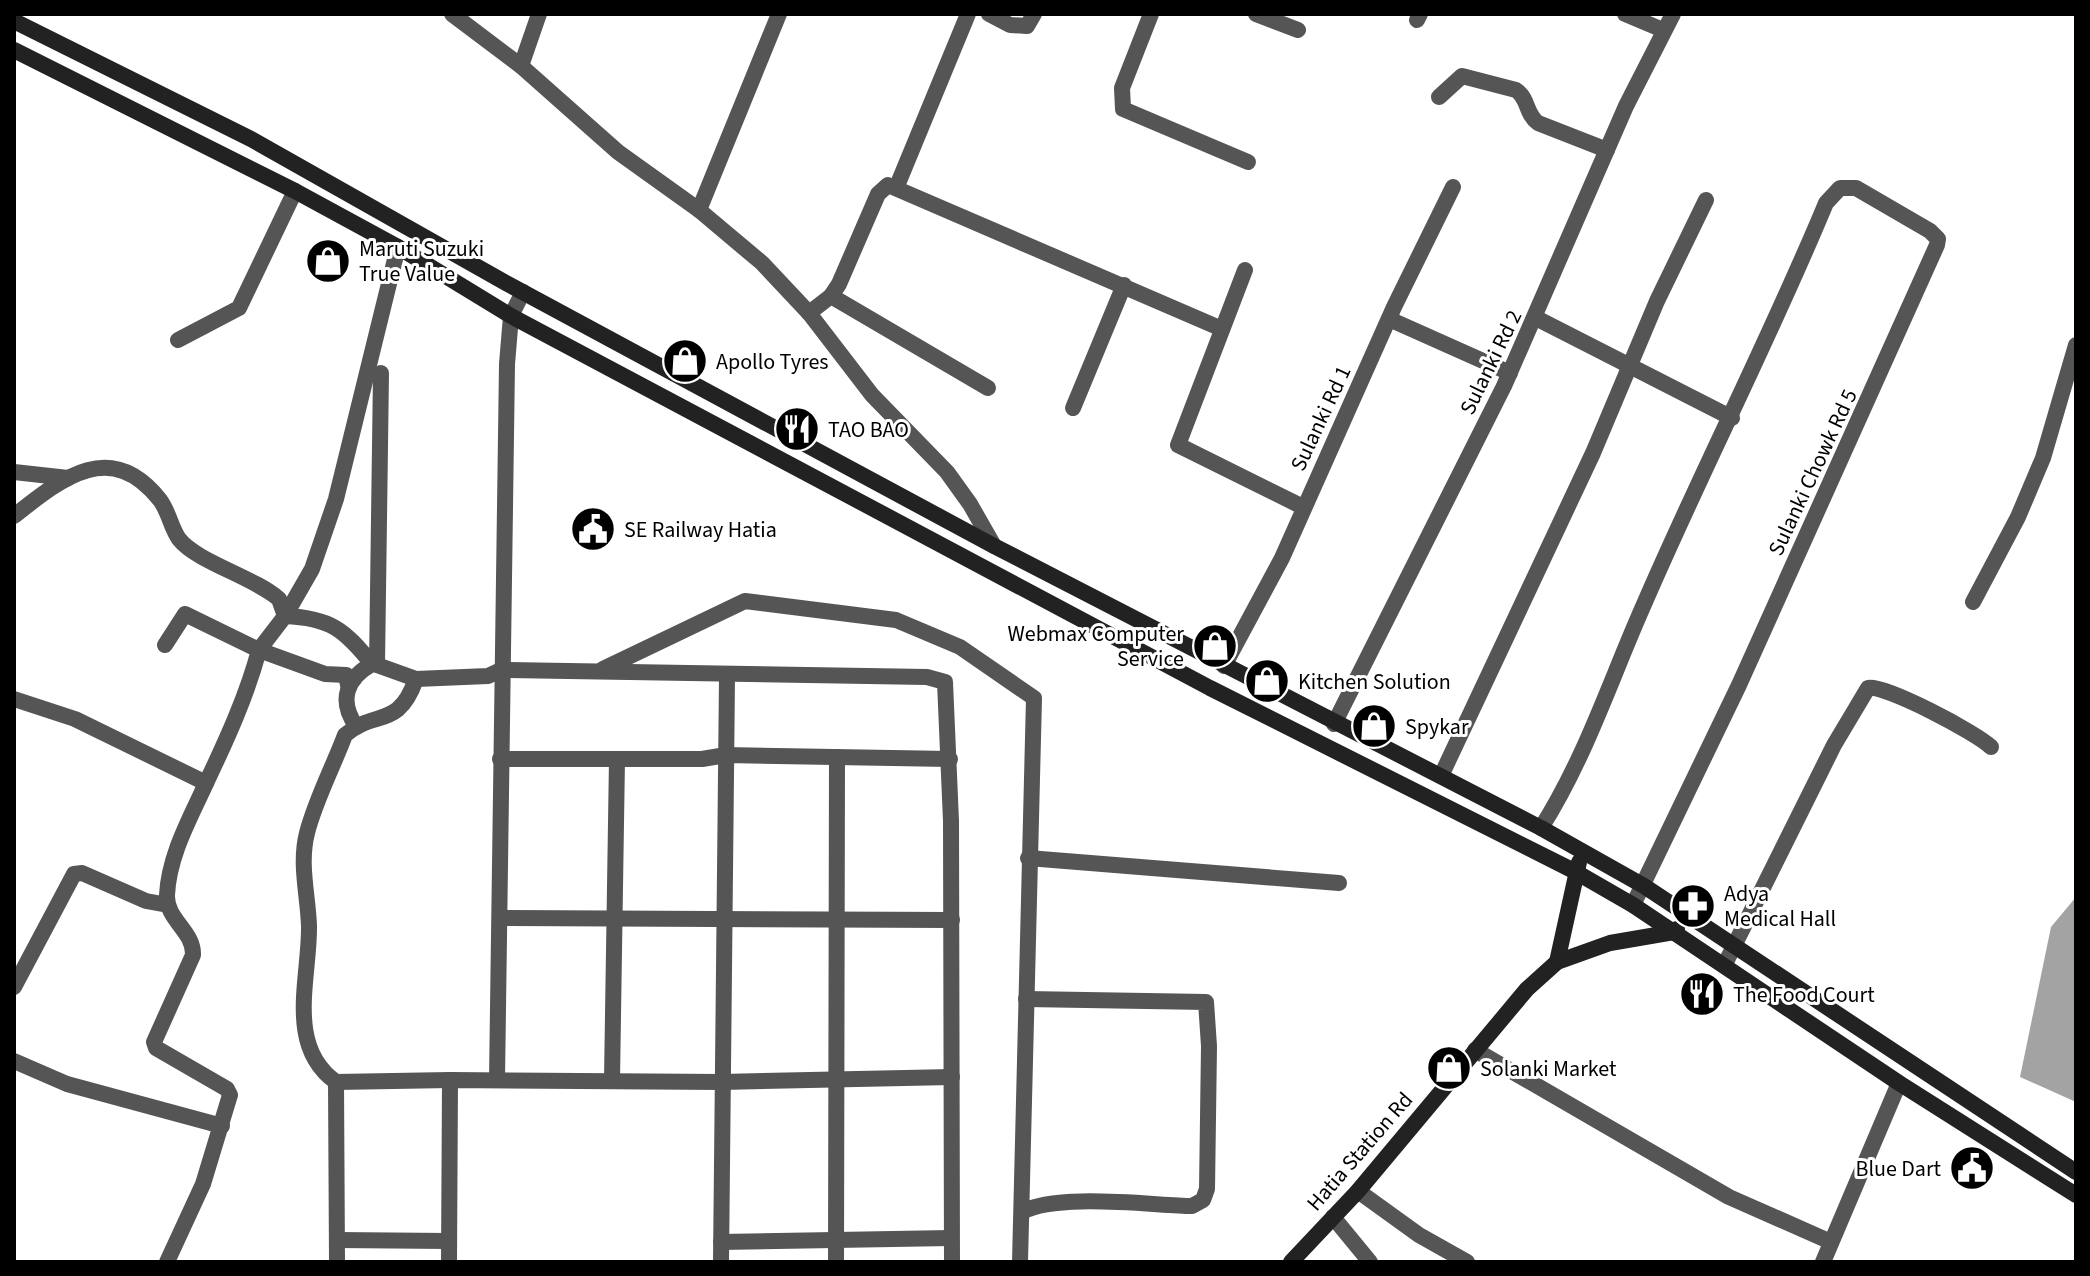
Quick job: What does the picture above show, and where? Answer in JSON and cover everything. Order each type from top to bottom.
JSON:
[{"type":"main road","points":[[18,19],[251,139],[523,292],[994,546],[1584,852],[1644,886],[1735,945],[2076,1172]]},
{"type":"main road","points":[[14,50],[295,191],[398,247],[511,316],[1238,703],[1574,871],[1725,964],[1899,1083],[2076,1195]]},
{"type":"main road","points":[[1557,962],[1574,871],[1584,852]]},
{"type":"main road","points":[[1557,962],[1610,943],[1674,932],[1688,915]]},
{"type":"main road","name":"Hatia Station Rd","points":[[1291,1262],[1358,1191],[1527,989],[1557,962]]},
{"type":"street","points":[[452,14],[521,66],[618,152],[699,210],[762,263],[809,313],[872,395],[947,472],[994,546]]},
{"type":"street","points":[[521,66],[539,14]]},
{"type":"street","points":[[699,210],[779,14]]},
{"type":"street","points":[[897,186],[968,14]]},
{"type":"street","points":[[989,14],[1019,27],[1027,26],[1034,14]]},
{"type":"street","points":[[1151,14],[1122,88],[1123,109],[1248,162]]},
{"type":"street","points":[[1256,14],[1298,30]]},
{"type":"street","points":[[1625,14],[1644,18],[1663,30]]},
{"type":"street","name":"Sulanki Rd 2","points":[[1334,724],[1510,373],[1607,150],[1673,14]]},
{"type":"street","points":[[1439,97],[1462,76],[1516,90],[1524,95],[1530,117],[1538,123],[1607,150]]},
{"type":"street","points":[[809,313],[831,296],[878,194],[888,185],[897,186],[1222,329]]},
{"type":"street","name":"Sulanki Chowk Rd 5","points":[[1633,905],[1856,431],[1938,239],[1867,193],[1848,186],[1833,192],[1732,418]]},
{"type":"street","name":"Sulanki Rd 1","points":[[1224,666],[1282,558],[1389,319],[1453,187]]},
{"type":"street","points":[[178,340],[239,308],[295,191]]},
{"type":"street","points":[[1441,776],[1593,453],[1629,365],[1706,200]]},
{"type":"street","points":[[167,1262],[203,1184],[230,1104],[227,1089],[156,1048],[154,1042],[193,955],[191,941],[168,905],[178,844],[259,650],[285,616],[312,569],[336,499],[398,247]]},
{"type":"street","points":[[1245,270],[1178,445],[1303,507]]},
{"type":"street","points":[[1073,408],[1124,285]]},
{"type":"street","points":[[497,1080],[507,364],[511,316],[523,292]]},
{"type":"street","points":[[831,296],[988,388]]},
{"type":"street","points":[[1536,318],[1732,418],[1643,604],[1570,781],[1541,828]]},
{"type":"street","points":[[1389,319],[1510,373]]},
{"type":"street","points":[[1973,602],[2018,517],[2043,458],[2076,345]]},
{"type":"street","points":[[374,664],[381,373]]},
{"type":"street","points":[[14,516],[46,490],[99,466],[131,474],[159,499],[179,538],[268,590],[279,599],[285,616]]},
{"type":"street","points":[[14,472],[70,478]]},
{"type":"street","points":[[599,671],[745,601],[896,620],[928,630],[960,647],[1034,698],[1020,1262]]},
{"type":"street","points":[[165,645],[185,614],[259,650],[325,674],[346,675],[350,718],[356,726]]},
{"type":"street","points":[[285,616],[317,617],[343,632],[374,664],[416,679],[488,676],[501,670],[727,677],[927,677],[945,682],[950,759],[952,920],[952,1262]]},
{"type":"street","points":[[348,685],[355,673],[374,664]]},
{"type":"street","points":[[721,1262],[727,677]]},
{"type":"street","points":[[337,1262],[336,1082],[314,1056],[305,1034],[309,925],[304,861],[307,833],[345,735],[356,726],[387,718],[400,709],[416,679]]},
{"type":"street","points":[[1725,964],[1841,732],[1868,688],[1880,687],[1933,712],[1991,747]]},
{"type":"street","points":[[14,699],[75,719],[206,783]]},
{"type":"street","points":[[500,759],[715,759],[726,755],[950,759]]},
{"type":"street","points":[[836,1262],[837,757]]},
{"type":"street","points":[[612,1080],[612,918],[617,759]]},
{"type":"street","points":[[1028,858],[1339,883]]},
{"type":"street","points":[[14,987],[74,874],[82,873],[146,901],[168,905]]},
{"type":"street","points":[[500,918],[952,920]]},
{"type":"street","points":[[1022,1212],[1037,1204],[1063,1202],[1192,1206],[1203,1200],[1207,1189],[1209,1101],[1206,1002],[1026,999]]},
{"type":"street","points":[[1475,1050],[1729,1197],[1831,1242]]},
{"type":"street","points":[[14,1061],[67,1084],[222,1126]]},
{"type":"street","points":[[336,1082],[721,1082],[952,1077]]},
{"type":"street","points":[[449,1262],[450,1080]]},
{"type":"street","points":[[1823,1262],[1899,1083]]},
{"type":"street","points":[[1358,1191],[1410,1229],[1467,1262]]},
{"type":"street","points":[[1333,1217],[1370,1262]]},
{"type":"street","points":[[721,1242],[951,1238]]},
{"type":"street","points":[[337,1240],[448,1241]]},
{"type":"shaded area","points":[[2076,897],[2076,1102],[2020,1077],[2051,927]]},
{"type":"place","name":"Maruti Suzuki True Value","points":[[328,261]]},
{"type":"place","name":"Apollo Tyres","points":[[685,361]]},
{"type":"place","name":"TAO BAO","points":[[797,429]]},
{"type":"place","name":"SE Railway Hatia","points":[[593,529]]},
{"type":"place","name":"Webmax Computer Service","points":[[1215,646]]},
{"type":"place","name":"Kitchen Solution","points":[[1267,681]]},
{"type":"place","name":"Spykar","points":[[1374,726]]},
{"type":"place","name":"Adya Medical Hall","points":[[1693,906]]},
{"type":"place","name":"The Food Court","points":[[1702,994]]},
{"type":"place","name":"Solanki Market","points":[[1449,1068]]},
{"type":"place","name":"Blue Dart","points":[[1972,1168]]}]
